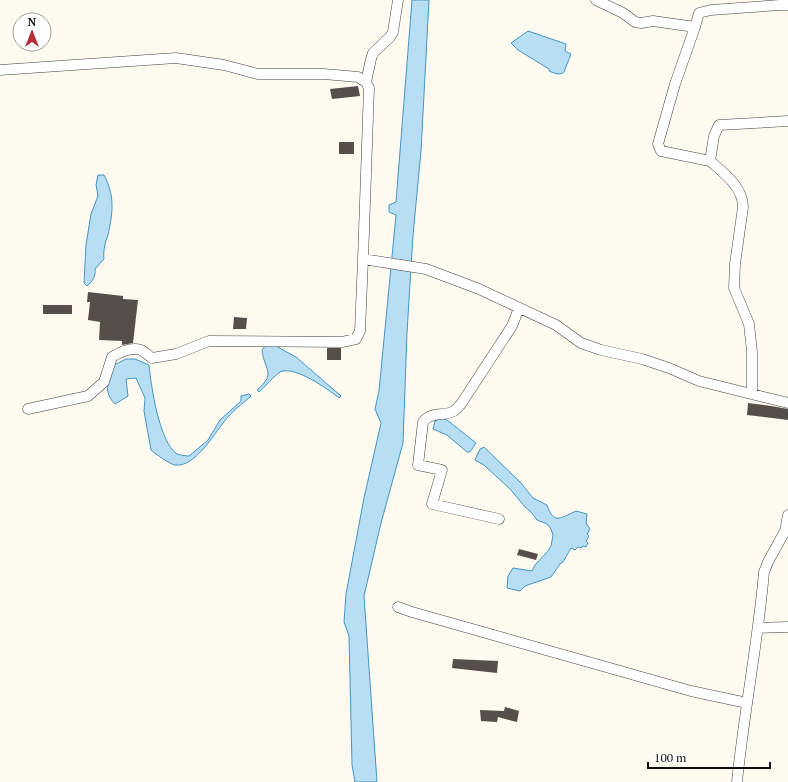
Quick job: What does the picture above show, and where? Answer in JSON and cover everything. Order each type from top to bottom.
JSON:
[{"type":"street","points":[[366,82],[373,53],[390,37],[393,32],[398,0]]},
{"type":"street","points":[[596,0],[623,13],[635,22],[641,23],[653,21],[695,27]]},
{"type":"street","points":[[752,394],[752,352],[748,324],[734,288],[735,264],[743,198],[738,189],[722,170],[710,161],[661,151],[658,144],[675,84],[699,13],[780,5],[788,6]]},
{"type":"street","points":[[0,70],[176,58],[224,66],[258,74],[324,74],[358,77],[366,82],[369,88],[364,259],[360,331],[356,339],[342,342],[209,341],[176,354],[152,358],[141,350],[131,349],[112,357],[104,382],[88,396],[28,409]]},
{"type":"street","points":[[710,161],[714,136],[719,125],[788,121]]},
{"type":"street","points":[[364,259],[426,269],[479,289],[556,325],[581,343],[600,350],[642,359],[669,368],[699,381],[788,403]]},
{"type":"street","points":[[499,519],[432,504],[442,470],[418,465],[423,422],[431,415],[455,410],[461,404],[512,326],[519,308]]},
{"type":"street","points":[[737,782],[764,572],[785,531],[788,515]]},
{"type":"street","points":[[398,607],[691,691],[747,703]]},
{"type":"street","points":[[758,628],[788,627]]},
{"type":"water","points":[[412,0],[429,0],[421,151],[413,235],[407,333],[403,443],[381,523],[364,596],[377,782],[355,782],[352,765],[349,636],[344,622],[346,594],[364,498],[381,423],[375,409],[379,391],[396,215],[389,212],[389,205],[396,202]]},
{"type":"water","points":[[528,31],[566,44],[565,51],[571,54],[564,72],[559,74],[549,71],[549,69],[518,50],[511,43]]},
{"type":"water","points":[[98,175],[104,175],[108,183],[112,211],[108,235],[104,247],[104,259],[95,269],[94,278],[87,286],[84,283],[86,245],[91,214],[98,196],[96,185]]},
{"type":"water","points":[[274,345],[296,357],[341,396],[339,398],[311,379],[294,372],[286,371],[280,372],[259,392],[257,390],[263,384],[268,375],[262,350],[265,346]]},
{"type":"water","points":[[126,359],[135,359],[149,365],[154,399],[161,426],[165,438],[177,454],[189,456],[208,440],[220,420],[241,401],[241,396],[249,394],[251,396],[230,414],[198,455],[190,461],[175,465],[166,461],[151,450],[144,411],[145,398],[136,378],[126,379],[128,396],[115,404],[109,395],[108,385],[114,365]]},
{"type":"water","points":[[441,418],[447,420],[476,443],[470,452],[467,452],[447,435],[433,429],[435,421]]},
{"type":"water","points":[[484,447],[521,483],[533,498],[547,505],[555,518],[562,517],[576,511],[587,514],[586,523],[590,529],[587,534],[589,536],[586,541],[588,543],[586,547],[578,547],[575,550],[571,548],[563,562],[551,577],[525,586],[520,591],[507,588],[508,576],[513,568],[532,571],[535,565],[551,546],[553,535],[547,524],[537,520],[510,489],[484,465],[475,460],[480,449]]},
{"type":"building","points":[[358,86],[360,96],[332,99],[330,89]]},
{"type":"building","points":[[339,142],[354,142],[354,154],[339,154]]},
{"type":"building","points":[[88,292],[123,296],[123,299],[138,300],[133,343],[122,345],[122,341],[99,340],[100,322],[88,320],[90,302],[87,302]]},
{"type":"building","points":[[43,305],[72,305],[72,314],[43,314]]},
{"type":"building","points":[[234,317],[247,318],[246,329],[233,329]]},
{"type":"building","points":[[327,348],[341,348],[341,360],[327,360]]},
{"type":"building","points":[[748,403],[788,409],[788,420],[747,415]]},
{"type":"building","points":[[519,549],[538,554],[536,560],[517,555]]},
{"type":"building","points":[[453,659],[498,661],[497,673],[452,668]]},
{"type":"building","points":[[505,707],[519,711],[517,722],[498,717],[497,722],[481,721],[480,710],[504,711]]}]
